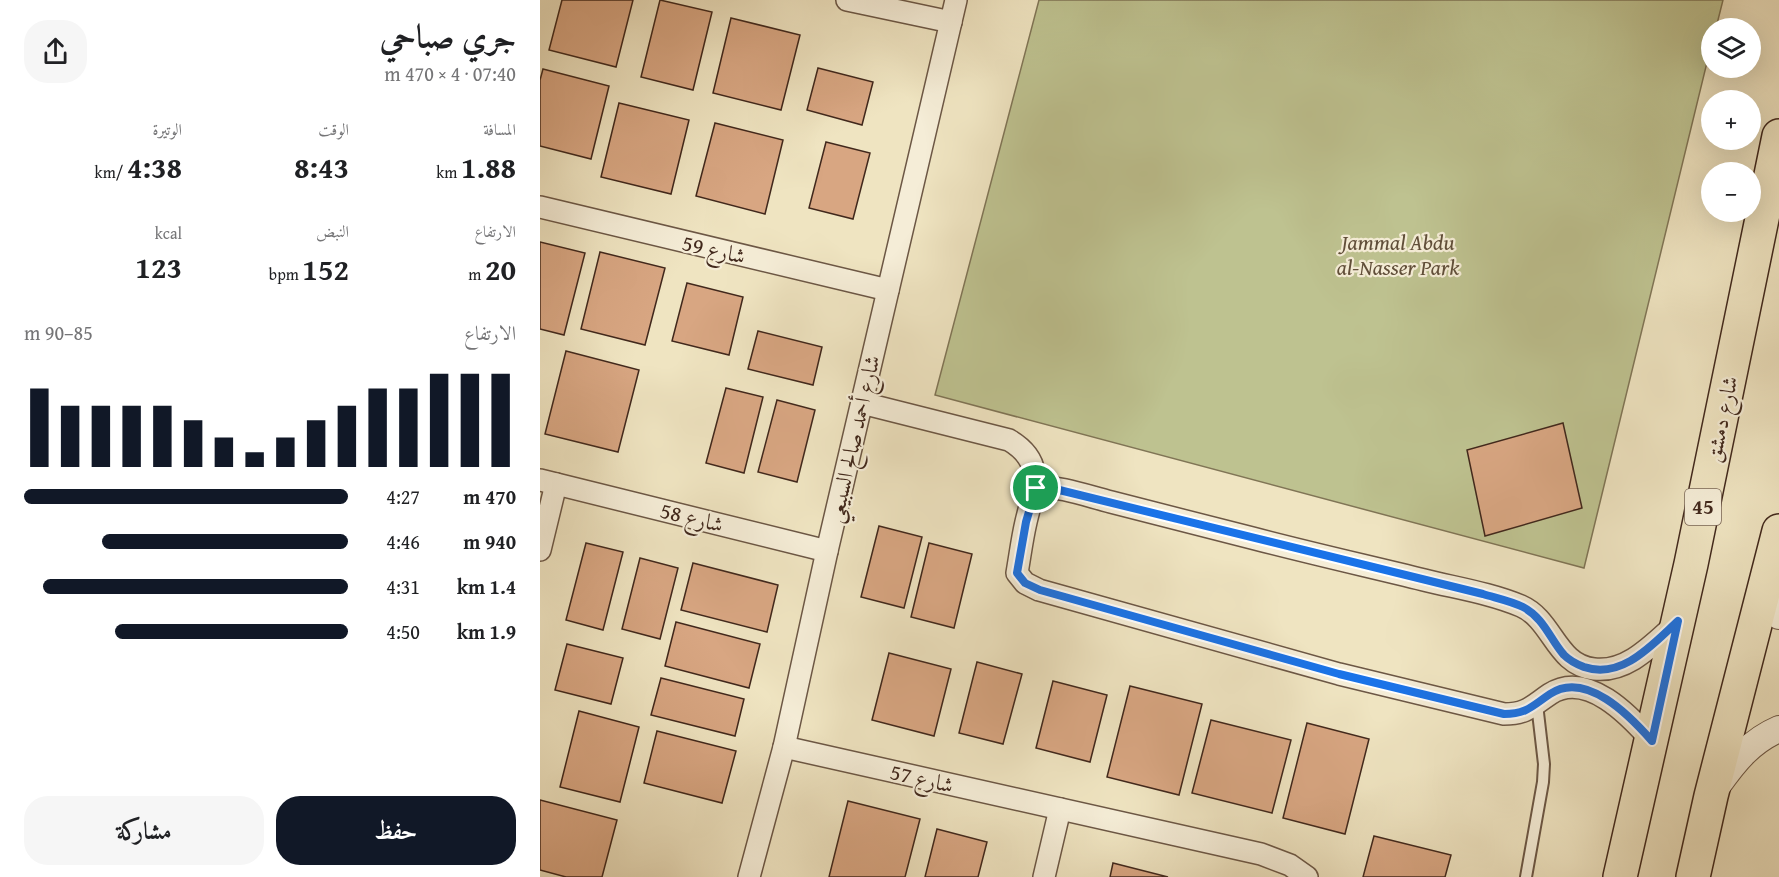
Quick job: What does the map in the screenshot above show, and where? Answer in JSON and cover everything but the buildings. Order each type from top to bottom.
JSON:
[{"type":"main road","name":"شارع دمشق","points":[[1620,877],[1678,621],[1779,136]]},
{"type":"main road","points":[[1692,877],[1711,796],[1772,602],[1779,531]]},
{"type":"street","points":[[847,0],[951,22]]},
{"type":"street","name":"شارع أحمد صالح السبيعي","points":[[749,877],[784,747],[827,551],[956,0]]},
{"type":"street","name":"شارع 59","points":[[540,207],[888,290]]},
{"type":"street","points":[[862,403],[1009,440],[1021,447],[1031,461],[1036,488],[1026,522],[1017,573],[1025,583],[1040,590],[1339,674],[1504,714],[1527,711],[1561,688],[1593,692],[1615,704],[1652,741]]},
{"type":"street","name":"شارع 58","points":[[540,550],[548,482],[827,551]]},
{"type":"street","points":[[1036,488],[1060,489],[1265,542],[1483,594],[1522,607],[1535,616],[1547,628],[1564,655],[1574,664],[1588,669],[1611,668],[1634,659],[1678,621]]},
{"type":"street","points":[[1544,699],[1557,688],[1565,673],[1564,655]]},
{"type":"street","points":[[1711,796],[1736,759],[1754,743],[1779,729]]},
{"type":"street","name":"شارع 57","points":[[784,747],[1261,854],[1290,865],[1307,877]]},
{"type":"street","points":[[1044,877],[1060,809]]},
{"type":"lane","points":[[1526,877],[1543,782],[1544,699]]},
{"type":"green space","name":"Jammal Abdu al-Nasser Park","points":[[1039,0],[1723,0],[1718,18],[1701,18],[1701,78],[1703,78],[1584,568],[935,395]]},
{"type":"route","points":[[1036,488],[1060,489],[1483,594],[1522,607],[1535,616],[1547,628],[1564,655],[1574,664],[1588,669],[1597,670],[1626,664],[1646,650],[1678,621],[1652,741],[1615,704],[1593,692],[1561,688],[1527,711],[1504,714],[1339,674],[1040,590],[1025,583],[1017,573],[1026,522],[1036,488]]}]
